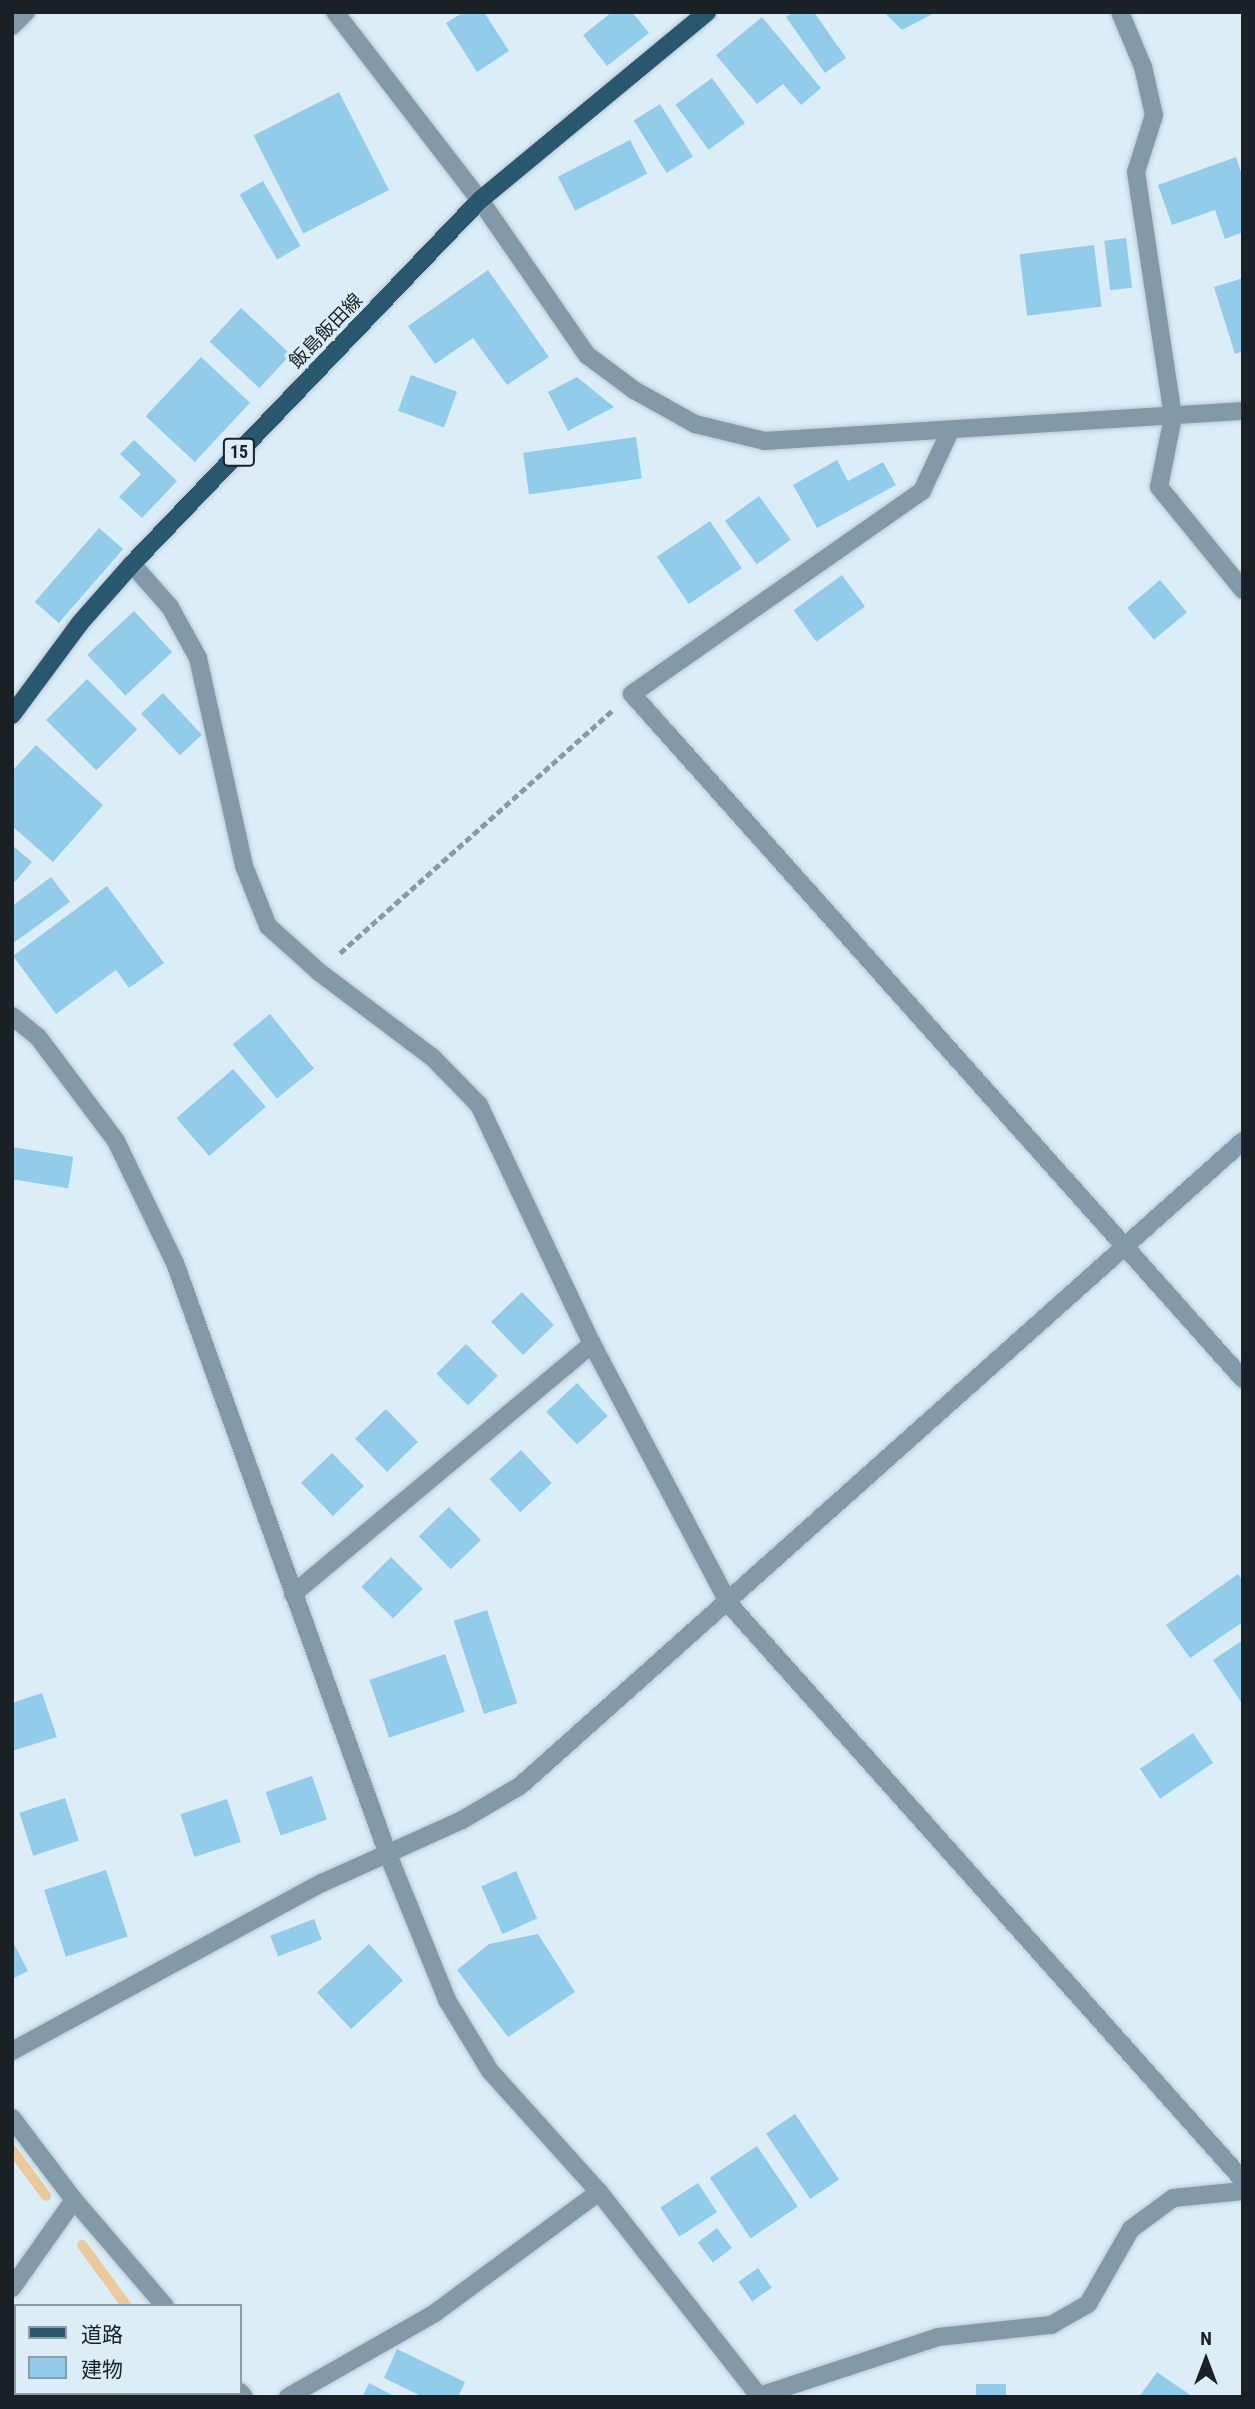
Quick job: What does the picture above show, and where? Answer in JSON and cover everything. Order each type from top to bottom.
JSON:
[{"type":"main road","name":"飯島飯田線","points":[[12,715],[80,623],[132,564],[480,200],[707,12]]},
{"type":"street","points":[[12,26],[26,12]]},
{"type":"street","points":[[335,12],[480,200],[587,355],[634,390],[695,424],[765,441],[1173,418],[1243,411]]},
{"type":"street","points":[[1119,12],[1143,67],[1154,114],[1136,172],[1173,418],[1159,487],[1243,590]]},
{"type":"street","points":[[950,431],[922,491],[632,694],[1243,1379]]},
{"type":"street","points":[[132,564],[170,607],[198,658],[244,866],[268,926],[319,972],[433,1058],[479,1105],[592,1344],[729,1604],[1243,2180]]},
{"type":"street","points":[[12,1016],[38,1037],[116,1142],[163,1238],[387,1852],[447,2000],[490,2071],[599,2192],[759,2396],[938,2337],[1051,2325],[1088,2304],[1131,2229],[1173,2198],[1243,2191]]},
{"type":"street","points":[[12,2051],[322,1883],[462,1820],[520,1786],[729,1604],[1243,1141]]},
{"type":"street","points":[[293,1594],[592,1344]]},
{"type":"street","points":[[12,2118],[74,2200],[163,2304]]},
{"type":"street","points":[[288,2397],[435,2313],[599,2192]]},
{"type":"street","points":[[12,2288],[74,2200]]},
{"type":"path","points":[[319,972],[632,694]]},
{"type":"shaded area","points":[[65,2395],[219,2395],[219,2397]]},
{"type":"building","points":[[464,12],[484,12],[509,51],[477,72],[446,23]]},
{"type":"building","points":[[612,12],[632,12],[649,33],[607,66],[583,35]]},
{"type":"building","points":[[794,12],[814,12],[846,58],[825,73],[786,17]]},
{"type":"building","points":[[884,12],[936,12],[902,30]]},
{"type":"building","points":[[762,17],[821,88],[801,105],[783,84],[757,104],[716,55]]},
{"type":"building","points":[[712,78],[745,123],[709,150],[676,104]]},
{"type":"building","points":[[339,92],[389,190],[303,234],[253,136]]},
{"type":"building","points":[[660,104],[693,157],[667,173],[634,120]]},
{"type":"building","points":[[630,140],[647,174],[575,211],[558,177]]},
{"type":"building","points":[[1236,157],[1243,178],[1243,232],[1225,239],[1215,210],[1172,225],[1158,185]]},
{"type":"building","points":[[263,181],[300,246],[277,259],[240,194]]},
{"type":"building","points":[[1126,238],[1132,288],[1110,290],[1104,241]]},
{"type":"building","points":[[1094,245],[1102,307],[1027,316],[1020,254]]},
{"type":"building","points":[[488,270],[549,357],[507,385],[473,338],[435,364],[408,326]]},
{"type":"building","points":[[1243,278],[1243,351],[1235,354],[1214,287]]},
{"type":"building","points":[[241,308],[291,354],[259,388],[210,342]]},
{"type":"building","points":[[201,357],[250,403],[195,462],[146,416]]},
{"type":"building","points":[[411,375],[457,392],[444,427],[398,411]]},
{"type":"building","points":[[577,377],[614,407],[568,431],[548,392]]},
{"type":"building","points":[[636,437],[642,479],[529,494],[523,453]]},
{"type":"building","points":[[134,440],[177,481],[142,518],[119,497],[141,474],[120,454]]},
{"type":"building","points":[[837,460],[848,481],[883,462],[896,485],[817,528],[793,485]]},
{"type":"building","points":[[759,496],[791,540],[757,564],[725,521]]},
{"type":"building","points":[[710,521],[742,568],[689,604],[657,557]]},
{"type":"building","points":[[99,528],[123,549],[59,623],[35,602]]},
{"type":"building","points":[[842,575],[865,607],[816,642],[793,610]]},
{"type":"building","points":[[1160,580],[1187,612],[1154,640],[1127,608]]},
{"type":"building","points":[[134,611],[172,652],[125,696],[87,655]]},
{"type":"building","points":[[87,679],[137,729],[96,770],[46,720]]},
{"type":"building","points":[[163,693],[202,735],[180,755],[141,713]]},
{"type":"building","points":[[36,745],[103,805],[53,862],[12,826],[12,771]]},
{"type":"building","points":[[12,845],[32,862],[12,885]]},
{"type":"building","points":[[51,877],[70,902],[12,944],[12,906]]},
{"type":"building","points":[[107,886],[164,963],[129,988],[116,970],[56,1014],[13,956]]},
{"type":"building","points":[[270,1014],[314,1068],[277,1099],[233,1044]]},
{"type":"building","points":[[233,1069],[266,1107],[209,1156],[176,1118]]},
{"type":"building","points":[[12,1147],[73,1157],[68,1188],[12,1179]]},
{"type":"building","points":[[522,1292],[554,1325],[523,1355],[491,1322]]},
{"type":"building","points":[[466,1344],[498,1376],[468,1406],[436,1374]]},
{"type":"building","points":[[577,1383],[608,1416],[577,1445],[546,1412]]},
{"type":"building","points":[[386,1409],[418,1442],[387,1472],[355,1439]]},
{"type":"building","points":[[521,1450],[552,1483],[520,1512],[490,1479]]},
{"type":"building","points":[[332,1453],[364,1486],[333,1516],[301,1483]]},
{"type":"building","points":[[449,1507],[481,1540],[451,1569],[419,1536]]},
{"type":"building","points":[[391,1557],[423,1589],[393,1619],[361,1587]]},
{"type":"building","points":[[1238,1574],[1243,1581],[1243,1622],[1190,1658],[1166,1625]]},
{"type":"building","points":[[487,1610],[517,1703],[484,1714],[454,1621]]},
{"type":"building","points":[[1243,1640],[1243,1705],[1213,1660]]},
{"type":"building","points":[[445,1654],[465,1712],[389,1738],[369,1680]]},
{"type":"building","points":[[42,1693],[57,1737],[12,1751],[12,1703]]},
{"type":"building","points":[[1193,1733],[1213,1763],[1160,1799],[1140,1769]]},
{"type":"building","points":[[312,1776],[327,1819],[281,1835],[266,1792]]},
{"type":"building","points":[[65,1798],[79,1841],[33,1856],[19,1813]]},
{"type":"building","points":[[227,1799],[241,1842],[194,1857],[180,1814]]},
{"type":"building","points":[[106,1870],[128,1937],[66,1957],[44,1890]]},
{"type":"building","points":[[516,1871],[537,1919],[502,1934],[481,1886]]},
{"type":"building","points":[[314,1919],[322,1940],[278,1956],[270,1936]]},
{"type":"building","points":[[538,1934],[575,1992],[508,2037],[457,1970],[489,1944]]},
{"type":"building","points":[[12,1940],[28,1971],[12,1979]]},
{"type":"building","points":[[369,1944],[403,1981],[351,2029],[317,1992]]},
{"type":"building","points":[[795,2114],[839,2179],[810,2199],[766,2134]]},
{"type":"building","points":[[757,2146],[798,2207],[751,2238],[710,2178]]},
{"type":"building","points":[[698,2183],[717,2212],[679,2237],[660,2208]]},
{"type":"building","points":[[717,2228],[732,2248],[713,2262],[698,2242]]},
{"type":"building","points":[[758,2268],[772,2288],[752,2301],[738,2282]]},
{"type":"building","points":[[397,2349],[465,2382],[458,2397],[423,2397],[384,2378]]},
{"type":"building","points":[[1157,2372],[1193,2397],[1139,2397]]},
{"type":"building","points":[[369,2383],[396,2397],[362,2397]]},
{"type":"building","points":[[976,2384],[1006,2384],[1006,2397],[976,2397]]},
{"type":"waterway","points":[[12,2150],[46,2196]]},
{"type":"waterway","points":[[82,2245],[126,2304]]}]
